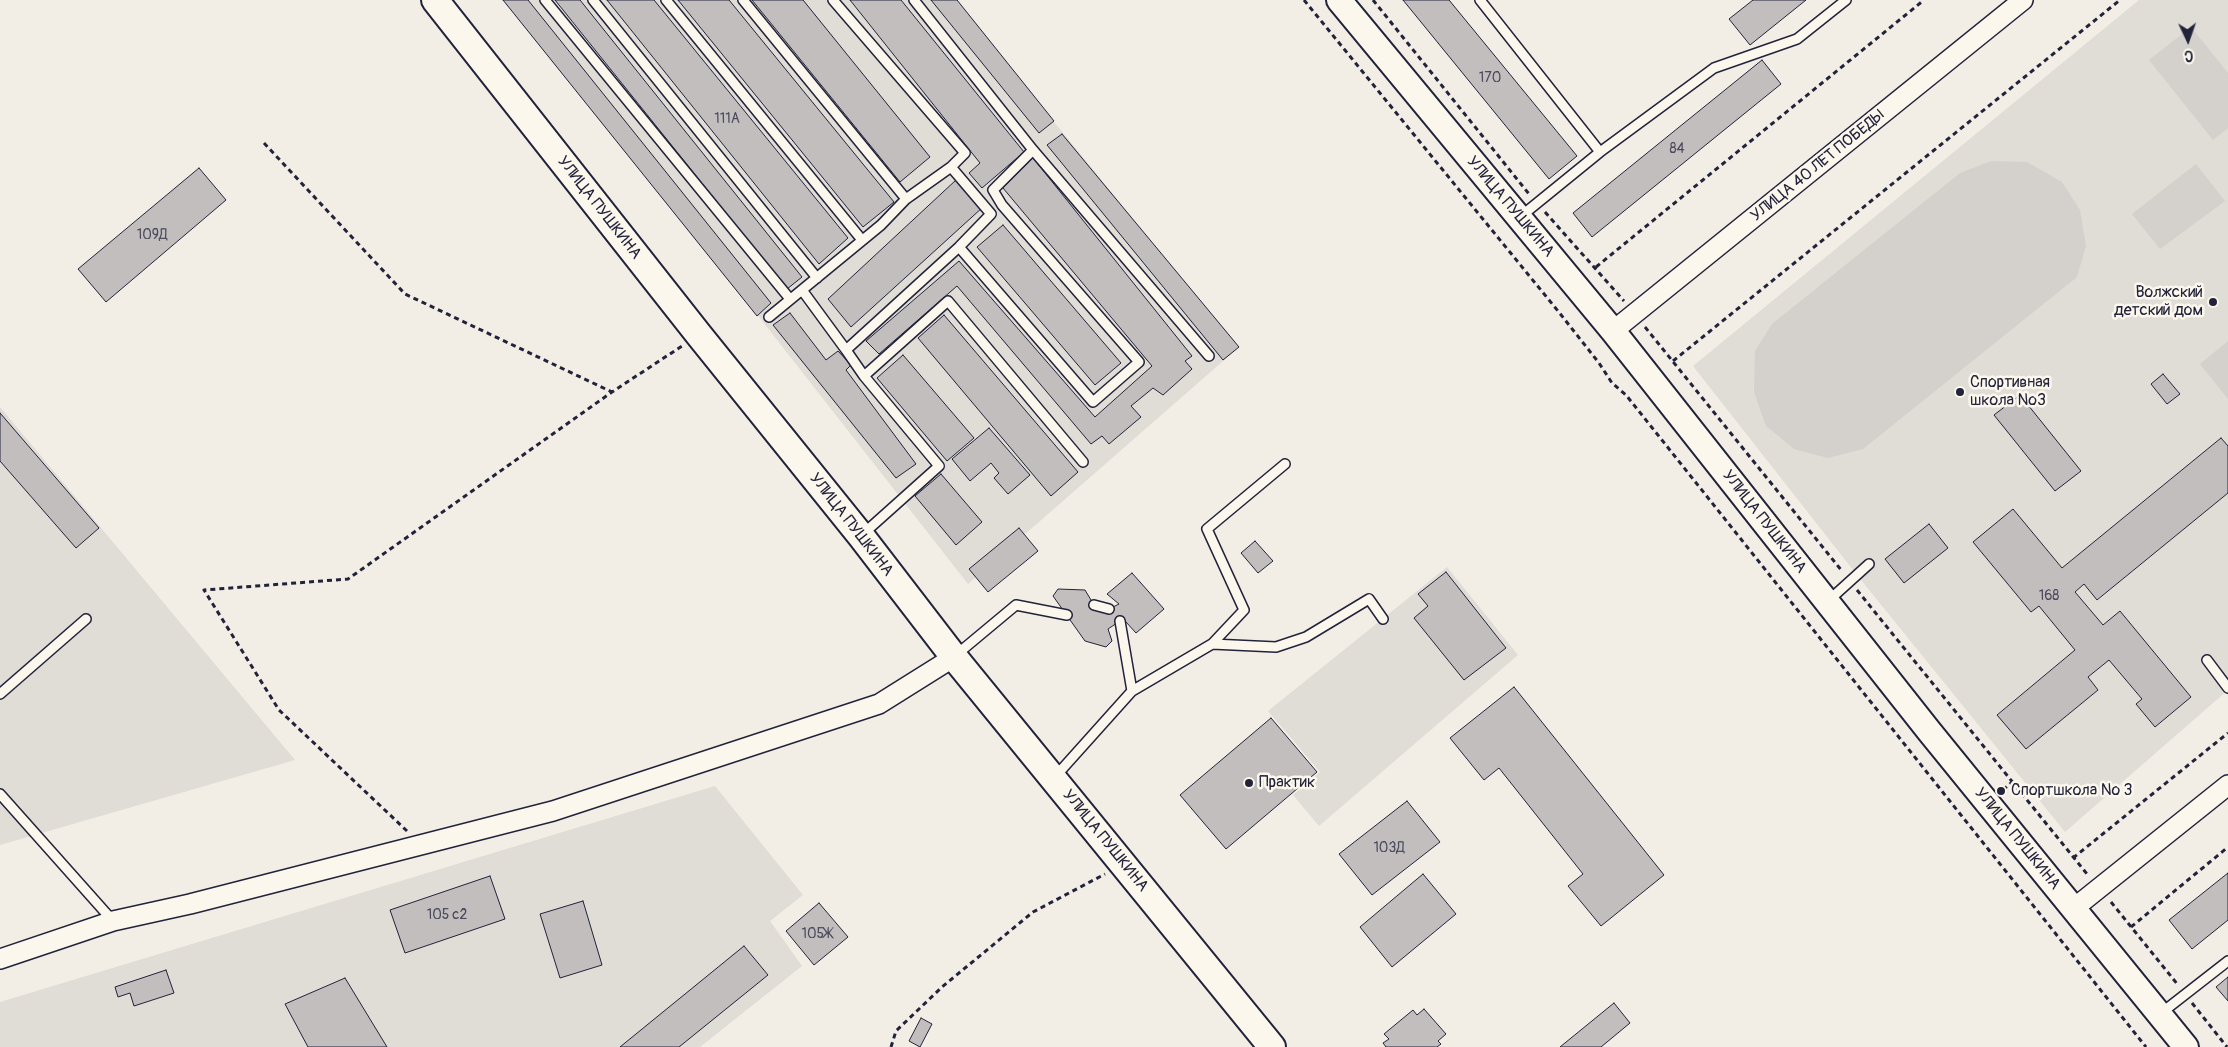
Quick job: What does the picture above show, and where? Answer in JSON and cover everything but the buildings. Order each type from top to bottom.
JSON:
[{"type":"main road","name":"УЛИЦА ПУШКИНА","points":[[435,0],[699,335],[861,536],[954,657],[1272,1047]]},
{"type":"street","name":"УЛИЦА ПУШКИНА","points":[[1339,0],[1528,210],[1613,331],[1827,602],[2186,1047]]},
{"type":"street","name":"УЛИЦА 40 ЛЕТ ПОБЕДЫ","points":[[1613,331],[2023,0]]},
{"type":"street","points":[[0,959],[114,921],[190,904],[553,811],[879,704],[954,657]]},
{"type":"street","points":[[2073,909],[2228,785]]},
{"type":"lane","points":[[545,0],[790,299]]},
{"type":"lane","points":[[593,0],[817,278]]},
{"type":"lane","points":[[666,0],[862,240]]},
{"type":"lane","points":[[743,0],[906,199]]},
{"type":"lane","points":[[769,317],[862,240],[906,199],[951,167],[965,153],[833,0]]},
{"type":"lane","points":[[914,0],[1032,150],[1209,356]]},
{"type":"lane","points":[[1480,0],[1600,152]]},
{"type":"lane","points":[[1528,210],[1600,152],[1714,68],[1797,39],[1846,0]]},
{"type":"lane","points":[[959,247],[1093,402],[1139,362],[1002,205],[993,190],[1032,150]]},
{"type":"lane","points":[[951,167],[991,214]]},
{"type":"lane","points":[[846,350],[1002,205]]},
{"type":"lane","points":[[802,290],[864,376],[939,466],[861,536]]},
{"type":"lane","points":[[864,376],[948,300],[1083,462]]},
{"type":"lane","points":[[1054,778],[1132,691],[1212,644],[1244,610],[1207,529],[1285,464]]},
{"type":"lane","points":[[1827,602],[1869,564]]},
{"type":"lane","points":[[1212,644],[1276,647],[1306,637],[1369,599],[1383,619]]},
{"type":"lane","points":[[954,657],[1016,605],[1067,615]]},
{"type":"lane","points":[[1094,605],[1109,609]]},
{"type":"lane","points":[[0,694],[86,619]]},
{"type":"lane","points":[[1120,621],[1132,691]]},
{"type":"lane","points":[[2207,660],[2228,688]]},
{"type":"lane","points":[[0,794],[114,921]]},
{"type":"lane","points":[[2160,1014],[2228,961]]},
{"type":"path","points":[[1304,0],[1558,311],[1599,363],[1612,384],[1626,395],[2146,1047]]},
{"type":"path","points":[[1373,0],[1528,210],[1596,268],[1635,314],[2227,1047]]},
{"type":"path","points":[[1596,268],[1924,0]]},
{"type":"path","points":[[1673,361],[2120,0]]},
{"type":"path","points":[[264,143],[405,294],[612,392]]},
{"type":"path","points":[[422,845],[279,710],[204,590],[348,578],[612,392],[699,335]]},
{"type":"path","points":[[2073,858],[2228,733]]},
{"type":"path","points":[[2002,791],[2012,782]]},
{"type":"path","points":[[2130,927],[2228,847]]},
{"type":"path","points":[[892,1047],[896,1031],[942,987],[1033,912],[1124,864]]},
{"type":"shaded area","points":[[511,0],[955,0],[1238,348],[968,584]]},
{"type":"shaded area","name":"Спортивная школа №3","points":[[2139,0],[2228,0],[2228,446],[2221,438],[2062,568],[2014,510],[1974,542],[2031,612],[2039,606],[2075,650],[1997,714],[2026,749],[2098,690],[2088,677],[2109,660],[2142,699],[2136,704],[2155,727],[2191,697],[2120,611],[2103,625],[2075,592],[2084,584],[2098,600],[2228,493],[2228,690],[2065,832],[1857,575],[1693,366]]},
{"type":"shaded area","points":[[2191,27],[2228,73],[2228,128],[2213,140],[2149,60]]},
{"type":"shaded area","points":[[1991,161],[2027,162],[2062,182],[2080,210],[2086,246],[2077,277],[1863,449],[1828,458],[1794,449],[1766,426],[1754,392],[1755,351],[1772,324],[1960,173]]},
{"type":"shaded area","points":[[2196,164],[2225,201],[2160,249],[2132,214]]},
{"type":"shaded area","points":[[2228,341],[2228,399],[2200,364]]},
{"type":"shaded area","points":[[0,407],[295,760],[0,845]]},
{"type":"shaded area","points":[[1447,567],[1518,655],[1319,826],[1293,795],[1320,772],[1268,711]]},
{"type":"shaded area","points":[[715,786],[803,895],[770,921],[802,966],[700,1047],[0,1047],[0,1002]]},
{"type":"place","name":"Волжский детский дом","points":[[2213,302]]},
{"type":"place","name":"Спортивная школа №3","points":[[1960,392]]},
{"type":"place","name":"Практик","points":[[1249,783]]},
{"type":"place","name":"Спортшкола № 3","points":[[2001,791]]}]
